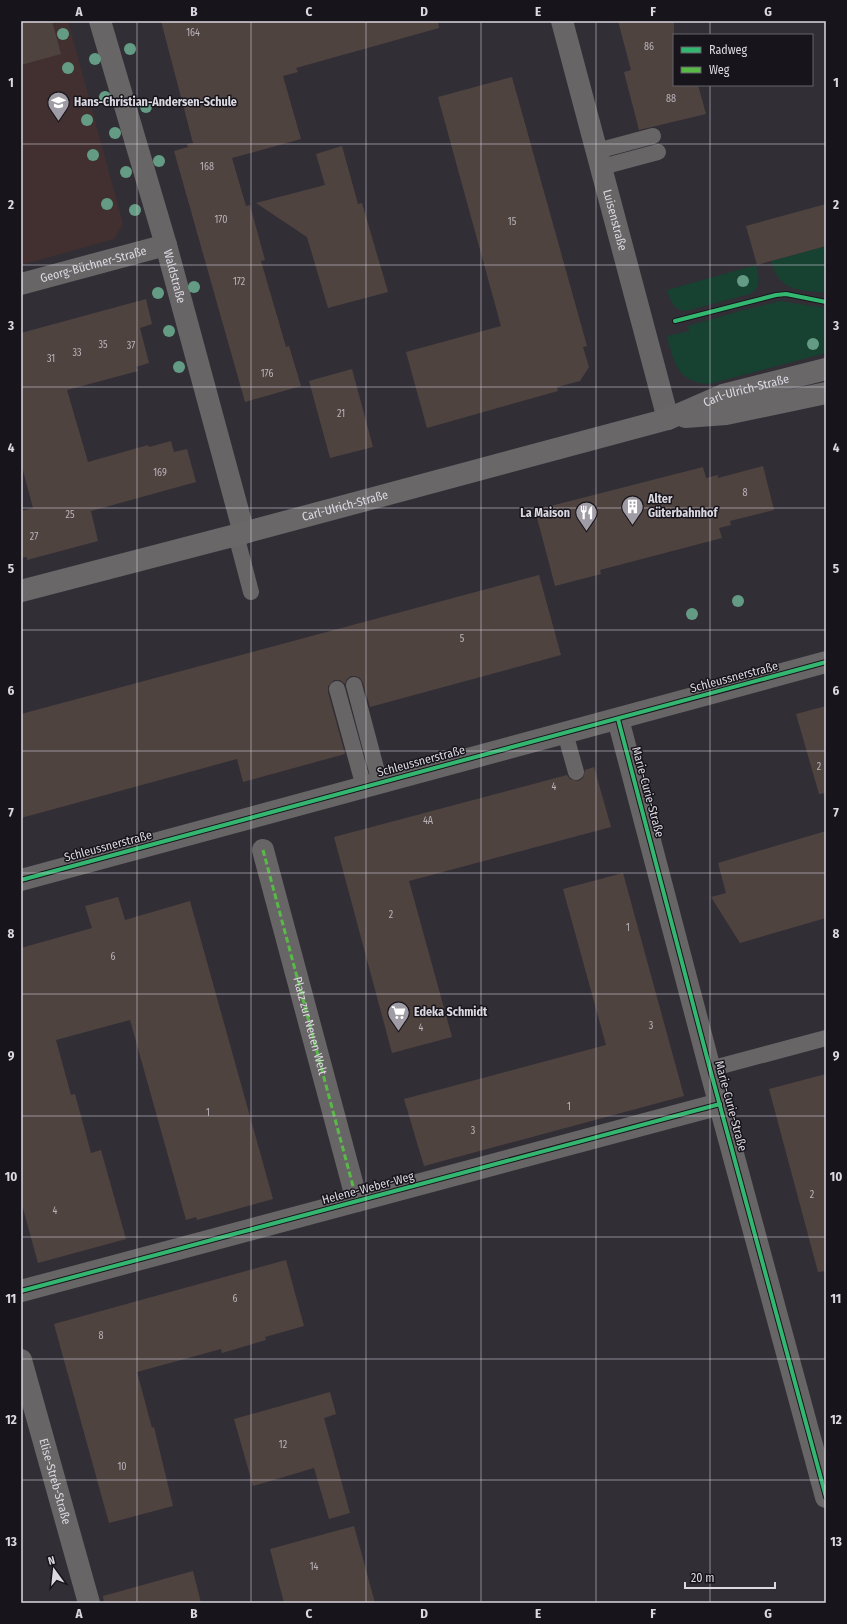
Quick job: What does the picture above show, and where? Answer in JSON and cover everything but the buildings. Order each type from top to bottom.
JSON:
[{"type":"main road","name":"Carl-Ulrich-Straße","points":[[21,591],[668,419],[723,395],[826,369]]},
{"type":"main road","name":"Carl-Ulrich-Straße","points":[[668,419],[726,414],[826,393]]},
{"type":"street","name":"Waldstraße","points":[[100,21],[166,245],[240,534]]},
{"type":"street","name":"Luisenstraße","points":[[562,21],[600,159],[668,419]]},
{"type":"street","name":"Georg-Büchner-Straße","points":[[21,284],[166,245]]},
{"type":"street","name":"Schleussnerstraße","points":[[21,880],[826,662]]},
{"type":"street","name":"Marie-Curie-Straße","points":[[618,719],[710,1069],[826,1497]]},
{"type":"street","name":"Platz zur Neuen Welt","points":[[262,850],[357,1201]]},
{"type":"street","name":"Helene-Weber-Weg","points":[[21,1291],[720,1104]]},
{"type":"street","name":"Elise-Streb-Straße","points":[[21,1360],[89,1603]]},
{"type":"lane","points":[[600,159],[653,136]]},
{"type":"lane","points":[[600,159],[658,152]]},
{"type":"lane","points":[[240,534],[251,592]]},
{"type":"lane","points":[[354,685],[372,785]]},
{"type":"lane","points":[[337,689],[372,785]]},
{"type":"lane","points":[[565,733],[576,772]]},
{"type":"lane","points":[[710,1069],[826,1038]]},
{"type":"shaded area","name":"Hans-Christian-Andersen-Schule","points":[[21,21],[68,21],[123,224],[114,239],[21,265]]},
{"type":"green space","points":[[826,246],[826,293],[792,288],[779,279],[771,261]]},
{"type":"green space","points":[[756,265],[759,281],[754,291],[750,294],[686,311],[675,307],[667,290]]},
{"type":"green space","points":[[780,301],[826,308],[826,353],[709,384],[698,382],[683,375],[675,363],[667,336],[689,331],[688,326]]},
{"type":"marked path","points":[[263,850],[357,1201]]},
{"type":"cycle path","points":[[675,321],[776,295],[786,294],[826,302]]},
{"type":"cycle path","points":[[21,880],[826,662]]},
{"type":"cycle path","points":[[618,719],[710,1069],[826,1497]]},
{"type":"cycle path","points":[[21,1291],[720,1104]]},
{"type":"place","name":"Hans-Christian-Andersen-Schule","points":[[58,122]]},
{"type":"place","name":"Alter Güterbahnhof","points":[[632,526]]},
{"type":"place","name":"La Maison","points":[[586,532]]},
{"type":"place","name":"Edeka Schmidt","points":[[399,1032]]}]
